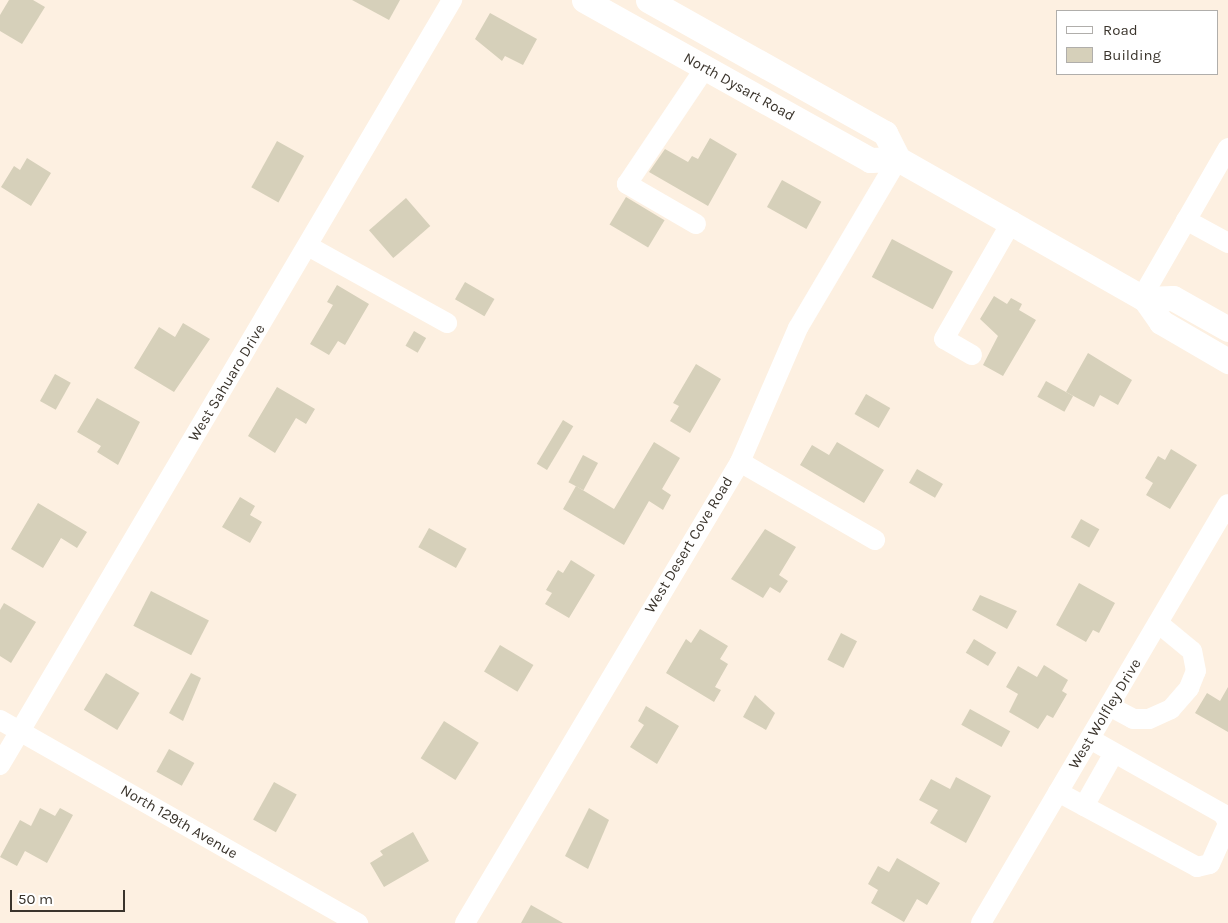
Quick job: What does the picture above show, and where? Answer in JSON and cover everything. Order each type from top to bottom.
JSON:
[{"type":"main road","name":"North Dysart Road","points":[[584,0],[870,160],[898,159],[885,133],[648,0]]},
{"type":"main road","points":[[898,159],[1144,298],[1160,322],[1228,360]]},
{"type":"main road","points":[[1144,298],[1172,298],[1228,329]]},
{"type":"street","name":"West Sahuaro Drive","points":[[0,765],[452,0]]},
{"type":"street","points":[[696,224],[628,184],[705,68]]},
{"type":"street","points":[[1144,298],[1228,148]]},
{"type":"street","name":"West Desert Cove Road","points":[[465,923],[740,462],[798,328],[898,159]]},
{"type":"street","points":[[1186,220],[1228,243]]},
{"type":"street","points":[[972,355],[944,339],[1011,223]]},
{"type":"street","points":[[308,246],[446,323]]},
{"type":"street","points":[[740,462],[875,540]]},
{"type":"street","name":"West Wolfley Drive","points":[[981,923],[1228,504]]},
{"type":"street","points":[[1109,706],[1133,719],[1149,719],[1171,709],[1188,688],[1196,671],[1192,651],[1158,623]]},
{"type":"street","name":"North 129th Avenue","points":[[0,720],[358,923]]},
{"type":"street","points":[[1058,792],[1197,867],[1210,864],[1228,823],[1223,814],[1090,739]]},
{"type":"street","points":[[1084,806],[1114,753]]},
{"type":"building","points":[[9,0],[33,0],[45,7],[22,44],[0,31],[0,15]]},
{"type":"building","points":[[352,0],[400,0],[389,20]]},
{"type":"building","points":[[490,13],[537,39],[523,65],[505,56],[502,61],[475,39]]},
{"type":"building","points":[[710,138],[737,154],[708,206],[649,172],[665,149],[688,162],[692,156],[698,159]]},
{"type":"building","points":[[277,141],[304,156],[278,202],[251,187]]},
{"type":"building","points":[[27,158],[51,173],[31,206],[1,187],[14,166],[20,170]]},
{"type":"building","points":[[782,180],[821,202],[806,229],[767,207]]},
{"type":"building","points":[[626,197],[665,220],[648,248],[610,224]]},
{"type":"building","points":[[406,198],[430,226],[393,258],[369,230]]},
{"type":"building","points":[[892,239],[953,271],[933,309],[872,277]]},
{"type":"building","points":[[465,282],[494,299],[484,316],[455,299]]},
{"type":"building","points":[[337,285],[369,304],[345,345],[338,341],[329,355],[310,344],[333,305],[327,302]]},
{"type":"building","points":[[994,296],[1007,304],[1011,298],[1022,304],[1019,310],[1036,320],[1003,376],[983,365],[998,336],[980,319]]},
{"type":"building","points":[[183,323],[210,339],[174,392],[134,368],[159,327],[175,337]]},
{"type":"building","points":[[414,331],[426,338],[418,353],[406,346]]},
{"type":"building","points":[[1088,353],[1132,380],[1118,405],[1100,395],[1094,407],[1066,392]]},
{"type":"building","points":[[696,364],[721,379],[690,433],[670,421],[679,406],[673,403]]},
{"type":"building","points":[[55,374],[71,383],[56,410],[40,401]]},
{"type":"building","points":[[1046,381],[1073,396],[1064,412],[1037,397]]},
{"type":"building","points":[[277,387],[315,409],[306,424],[296,418],[275,453],[248,436]]},
{"type":"building","points":[[866,394],[890,408],[879,428],[854,414]]},
{"type":"building","points":[[97,398],[140,422],[118,465],[97,452],[101,446],[77,432]]},
{"type":"building","points":[[563,420],[573,426],[547,470],[537,464]]},
{"type":"building","points":[[654,442],[680,458],[662,489],[671,495],[663,510],[649,501],[624,545],[563,509],[576,486],[614,509]]},
{"type":"building","points":[[837,442],[884,470],[864,503],[800,465],[812,445],[829,455]]},
{"type":"building","points":[[1171,449],[1197,465],[1170,509],[1146,495],[1153,483],[1145,478],[1158,456],[1165,460]]},
{"type":"building","points":[[583,455],[598,463],[583,490],[568,482]]},
{"type":"building","points":[[917,469],[943,484],[935,498],[909,483]]},
{"type":"building","points":[[240,497],[255,506],[250,515],[262,522],[250,543],[222,527]]},
{"type":"building","points":[[38,503],[87,532],[77,548],[61,538],[43,568],[11,549]]},
{"type":"building","points":[[1081,519],[1099,529],[1089,548],[1071,537]]},
{"type":"building","points":[[429,528],[467,549],[456,568],[418,547]]},
{"type":"building","points":[[765,529],[796,547],[779,575],[788,581],[780,593],[770,587],[763,598],[731,579]]},
{"type":"building","points":[[571,560],[595,575],[569,618],[545,604],[552,593],[546,590],[558,570],[563,573]]},
{"type":"building","points":[[1079,583],[1115,603],[1099,633],[1093,630],[1086,642],[1056,625]]},
{"type":"building","points":[[151,591],[209,621],[191,655],[133,626]]},
{"type":"building","points":[[980,595],[1017,611],[1007,629],[972,610]]},
{"type":"building","points":[[4,603],[36,622],[11,663],[0,656],[0,610]]},
{"type":"building","points":[[700,629],[728,646],[720,659],[728,664],[715,687],[721,690],[714,702],[666,673],[686,639],[691,643]]},
{"type":"building","points":[[841,633],[857,641],[843,668],[827,660]]},
{"type":"building","points":[[974,639],[996,652],[988,666],[966,653]]},
{"type":"building","points":[[500,645],[533,665],[517,692],[484,672]]},
{"type":"building","points":[[1044,665],[1068,680],[1062,691],[1067,694],[1053,718],[1047,715],[1038,729],[1009,712],[1018,694],[1006,687],[1018,666],[1037,677]]},
{"type":"building","points":[[106,673],[139,693],[117,730],[84,710]]},
{"type":"building","points":[[191,673],[201,678],[183,721],[169,713]]},
{"type":"building","points":[[1228,687],[1228,732],[1195,713],[1207,693],[1220,701]]},
{"type":"building","points":[[755,695],[775,713],[766,730],[743,717]]},
{"type":"building","points":[[646,706],[679,726],[657,764],[630,747],[644,725],[638,721]]},
{"type":"building","points":[[970,709],[1010,731],[1002,747],[961,725]]},
{"type":"building","points":[[444,721],[479,743],[455,780],[421,758]]},
{"type":"building","points":[[169,749],[194,763],[182,786],[156,772]]},
{"type":"building","points":[[956,777],[991,796],[966,843],[930,823],[938,810],[919,800],[931,779],[950,789]]},
{"type":"building","points":[[274,782],[297,795],[276,832],[253,820]]},
{"type":"building","points":[[40,808],[55,816],[60,808],[73,815],[47,863],[25,851],[17,866],[0,857],[20,820],[31,826]]},
{"type":"building","points":[[589,808],[609,820],[588,869],[565,856]]},
{"type":"building","points":[[413,832],[429,861],[384,887],[370,863],[383,855],[380,851]]},
{"type":"building","points":[[897,858],[940,883],[927,905],[917,899],[904,922],[871,903],[878,890],[868,884],[878,866],[889,872]]},
{"type":"building","points":[[531,905],[563,923],[521,923]]}]
